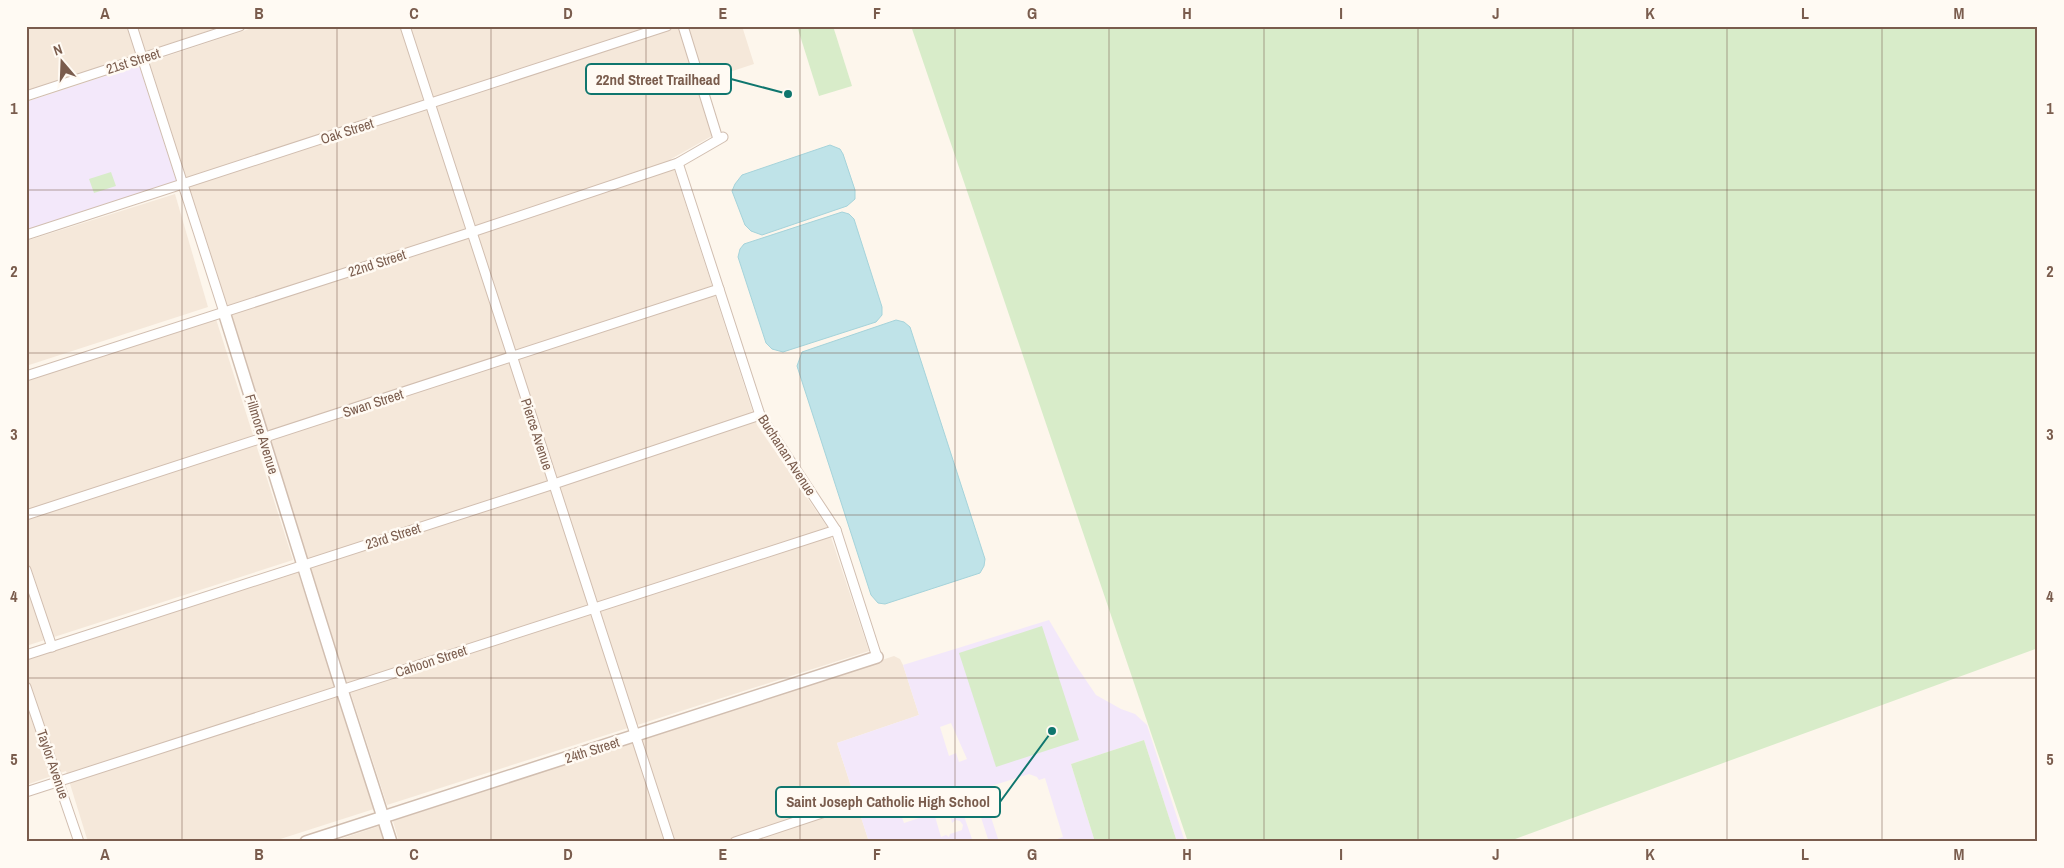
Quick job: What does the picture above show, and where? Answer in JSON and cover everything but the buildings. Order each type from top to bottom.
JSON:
[{"type":"street","name":"Fillmore Avenue","points":[[132,26],[392,842]]},
{"type":"street","name":"21st Street","points":[[26,96],[240,26]]},
{"type":"street","name":"Pierce Avenue","points":[[405,26],[670,842]]},
{"type":"street","name":"Oak Street","points":[[26,235],[668,26]]},
{"type":"street","name":"22nd Street","points":[[26,376],[472,232],[678,163],[721,138],[683,26]]},
{"type":"street","name":"Buchanan Avenue","points":[[678,163],[760,415],[836,530],[877,657]]},
{"type":"street","name":"Swan Street","points":[[26,515],[719,289]]},
{"type":"street","name":"23rd Street","points":[[26,655],[554,484],[760,415]]},
{"type":"street","name":"Cahoon Street","points":[[26,792],[836,530]]},
{"type":"street","points":[[26,570],[52,647]]},
{"type":"street","name":"24th Street","points":[[306,842],[877,657]]},
{"type":"street","name":"Taylor Avenue","points":[[26,687],[79,842]]},
{"type":"street","points":[[735,842],[834,809]]},
{"type":"shaded area","points":[[26,26],[223,26],[26,91]]},
{"type":"shaded area","points":[[258,26],[742,26],[754,64],[696,83],[712,136],[671,159],[757,425],[828,528],[869,651],[387,805],[146,63]]},
{"type":"shaded area","points":[[139,65],[177,182],[26,231],[26,102]]},
{"type":"shaded area","points":[[175,194],[208,307],[26,366],[26,241]]},
{"type":"shaded area","points":[[216,319],[293,560],[26,646],[26,381]]},
{"type":"shaded area","points":[[297,570],[374,809],[271,842],[88,842],[66,771],[26,785],[26,659]]},
{"type":"shaded area","points":[[1049,620],[1096,695],[1121,709],[1135,714],[1147,725],[1185,842],[1177,842],[1144,740],[1071,764],[1095,842],[1049,842],[1063,837],[1045,778],[1039,780],[1037,777],[1029,774],[982,789],[999,842],[989,842],[974,796],[952,804],[953,807],[949,809],[942,791],[929,795],[930,800],[906,807],[905,804],[898,806],[904,823],[934,813],[941,837],[946,835],[949,837],[950,834],[962,830],[963,825],[960,821],[956,820],[952,823],[950,815],[952,819],[964,816],[972,839],[966,842],[869,842],[837,743],[919,715],[903,665]],"holes":[[[951,723],[967,759],[959,762],[956,753],[949,756],[940,727]]]},
{"type":"shaded area","points":[[894,656],[900,659],[903,665],[919,715],[837,743],[869,842],[399,842],[393,821]]},
{"type":"shaded area","points":[[379,826],[384,842],[332,842]]},
{"type":"green space","points":[[797,26],[833,26],[852,86],[819,96]]},
{"type":"green space","points":[[911,26],[2038,26],[2038,648],[1507,842],[1188,842]]},
{"type":"green space","points":[[111,172],[116,186],[94,193],[89,179]]},
{"type":"green space","points":[[1042,626],[1079,740],[996,767],[959,653]]},
{"type":"green space","points":[[1144,740],[1177,842],[1095,842],[1071,764]]},
{"type":"water","points":[[830,145],[840,149],[843,154],[855,190],[855,199],[847,206],[762,235],[751,231],[745,225],[732,191],[742,175]]},
{"type":"water","points":[[842,212],[849,214],[854,219],[882,307],[882,315],[876,322],[783,352],[772,349],[766,343],[738,257],[740,249],[744,244]]},
{"type":"water","points":[[896,320],[904,322],[910,327],[985,559],[980,573],[885,604],[878,603],[871,595],[797,366],[802,352]]},
{"type":"place","name":"22nd Street Trailhead","points":[[788,94]]},
{"type":"place","name":"Saint Joseph Catholic High School","points":[[1052,731]]}]
